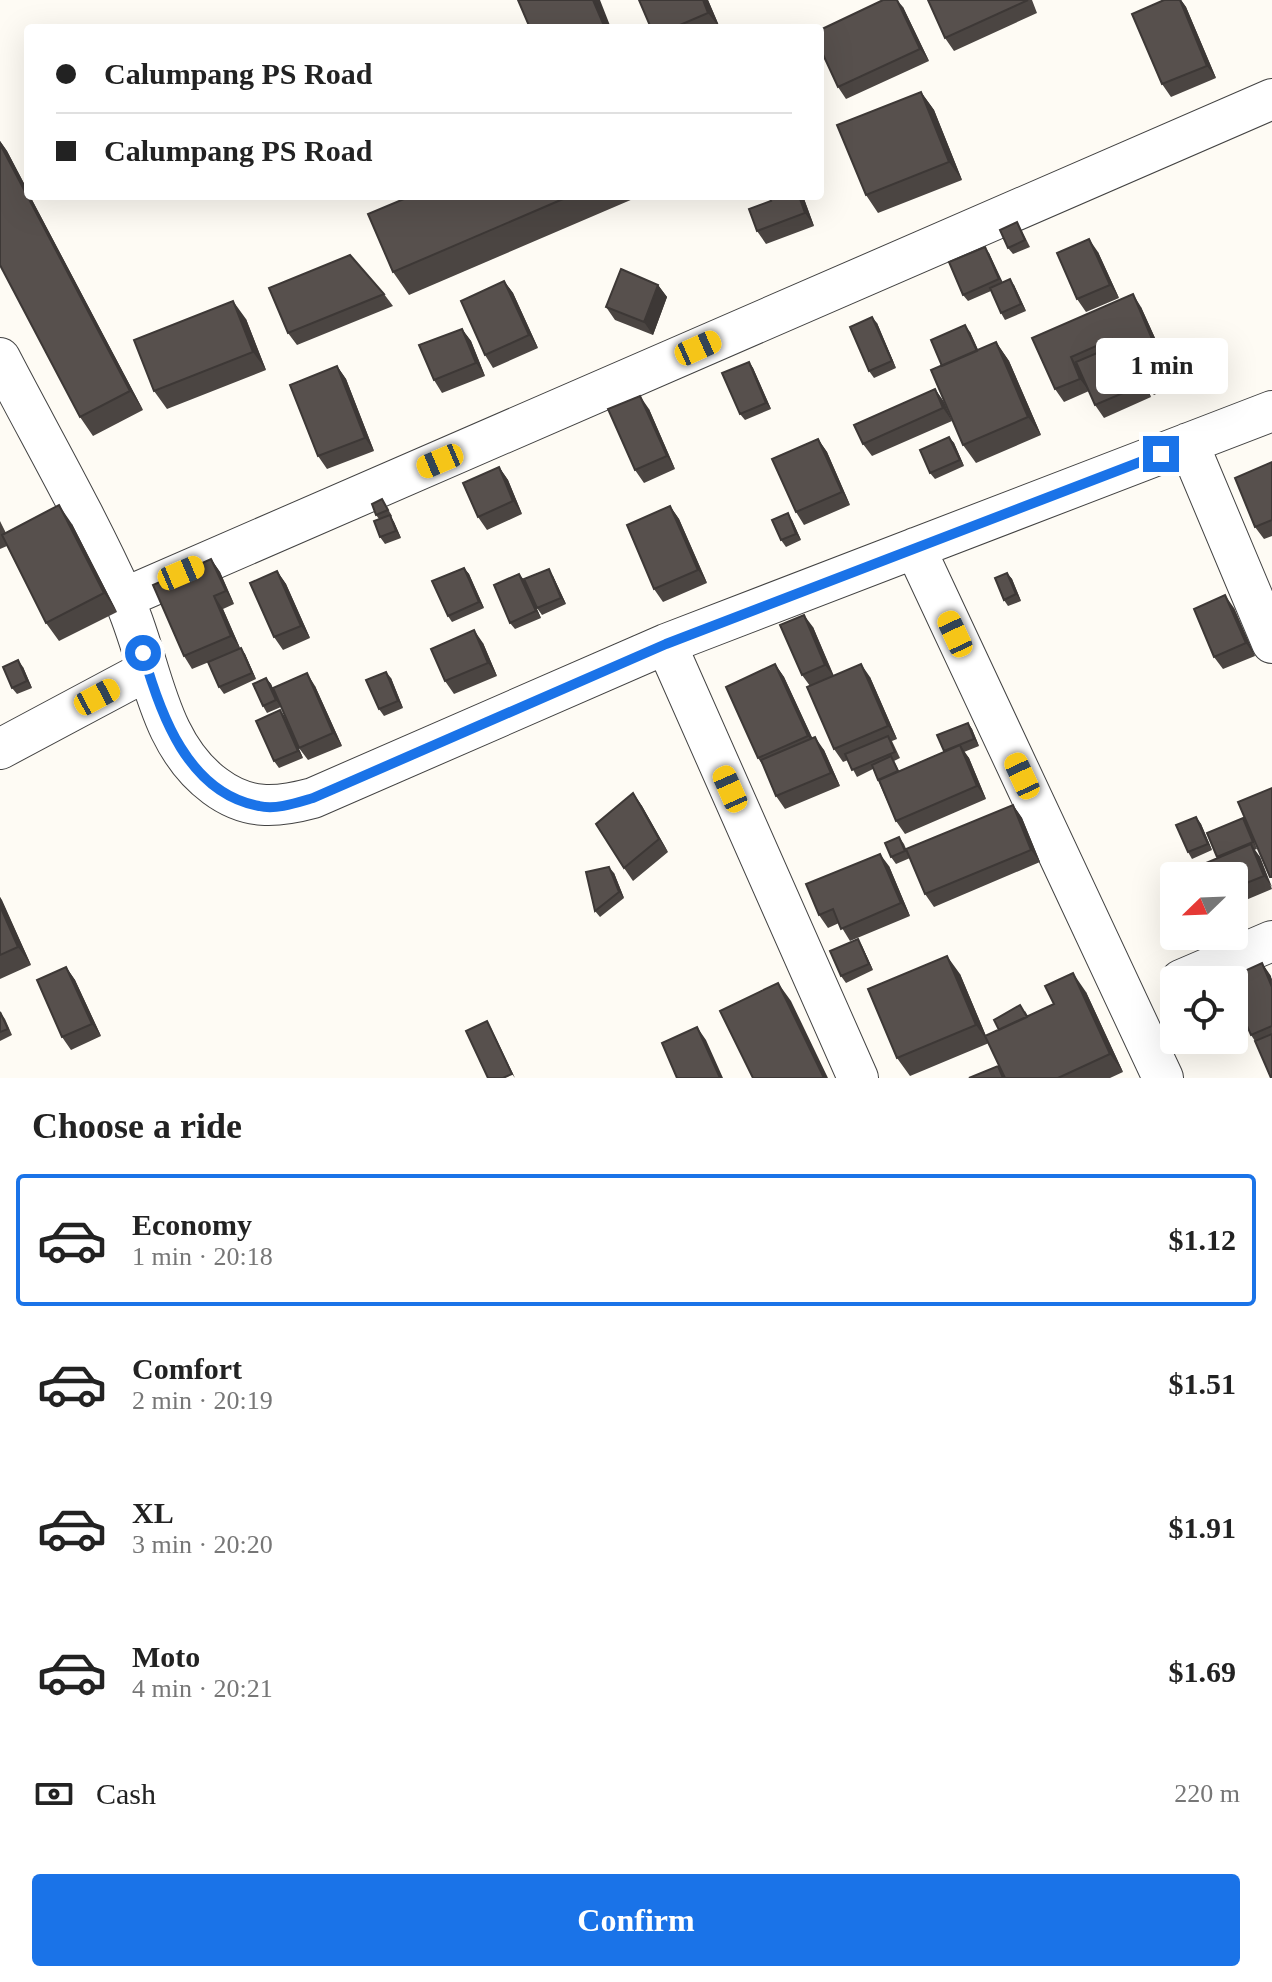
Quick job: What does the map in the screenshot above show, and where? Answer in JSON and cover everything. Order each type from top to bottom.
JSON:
[{"type":"street","points":[[124,598],[1272,99]]},
{"type":"street","points":[[0,358],[124,598],[166,721],[185,755],[215,786],[236,799],[261,807],[313,798],[666,644],[1272,411]]},
{"type":"street","points":[[1188,443],[1272,643]]},
{"type":"street","points":[[915,548],[1163,1078]]},
{"type":"street","points":[[666,644],[858,1078]]},
{"type":"street","points":[[0,749],[148,670]]},
{"type":"street","points":[[1214,966],[1272,941]]},
{"type":"street","points":[[1128,1003],[1160,989]]},
{"type":"building","points":[[518,0],[593,0],[603,24],[528,24]]},
{"type":"building","points":[[639,0],[703,0],[708,13],[682,24],[649,24]]},
{"type":"building","points":[[883,0],[897,0],[920,49],[838,87],[824,57],[824,28]]},
{"type":"building","points":[[928,0],[1028,0],[945,38]]},
{"type":"building","points":[[1164,0],[1180,0],[1207,66],[1162,84],[1132,14]]},
{"type":"building","points":[[921,92],[949,162],[866,195],[837,125]]},
{"type":"building","points":[[0,144],[24,190],[24,200],[29,200],[130,391],[80,417],[0,265]]},
{"type":"building","points":[[401,200],[561,200],[393,272],[368,214]]},
{"type":"building","points":[[800,200],[805,213],[757,231],[749,209],[771,201]]},
{"type":"building","points":[[1017,222],[1025,240],[1008,248],[1000,230]]},
{"type":"building","points":[[1089,239],[1110,285],[1077,299],[1057,253]]},
{"type":"building","points":[[985,247],[999,279],[963,295],[949,262]]},
{"type":"building","points":[[350,255],[384,294],[288,333],[269,288]]},
{"type":"building","points":[[621,269],[658,285],[644,322],[606,307]]},
{"type":"building","points":[[1010,279],[1021,304],[1001,313],[990,288]]},
{"type":"building","points":[[504,281],[529,335],[485,355],[461,301]]},
{"type":"building","points":[[1133,294],[1155,346],[1121,360],[1112,339],[1071,357],[1080,379],[1055,389],[1032,338]]},
{"type":"building","points":[[233,301],[253,352],[154,391],[134,340]]},
{"type":"building","points":[[872,317],[892,361],[869,371],[850,327]]},
{"type":"building","points":[[965,325],[977,351],[942,366],[931,340]]},
{"type":"building","points":[[462,329],[476,363],[434,380],[419,345]]},
{"type":"building","points":[[996,342],[1028,417],[963,445],[931,370]]},
{"type":"building","points":[[1111,347],[1120,368],[1132,363],[1142,385],[1095,405],[1076,362]]},
{"type":"building","points":[[749,362],[766,403],[740,414],[722,373]]},
{"type":"building","points":[[1154,363],[1163,382],[1149,389],[1140,370]]},
{"type":"building","points":[[337,366],[365,438],[318,456],[290,385]]},
{"type":"building","points":[[935,389],[943,408],[863,444],[854,425]]},
{"type":"building","points":[[640,396],[667,456],[635,470],[608,409]]},
{"type":"building","points":[[949,437],[960,460],[930,473],[920,450]]},
{"type":"building","points":[[818,439],[842,492],[796,512],[772,459]]},
{"type":"building","points":[[1272,462],[1272,520],[1255,527],[1235,478]]},
{"type":"building","points":[[499,467],[513,501],[478,517],[463,483]]},
{"type":"building","points":[[382,499],[388,510],[376,515],[372,504]]},
{"type":"building","points":[[59,505],[104,593],[46,623],[2,535]]},
{"type":"building","points":[[670,506],[698,570],[654,589],[627,525]]},
{"type":"building","points":[[788,513],[796,534],[781,540],[772,520]]},
{"type":"building","points":[[390,515],[396,531],[380,537],[374,521]]},
{"type":"building","points":[[211,559],[226,591],[214,596],[231,636],[184,656],[153,585]]},
{"type":"building","points":[[464,568],[479,602],[448,616],[432,581]]},
{"type":"building","points":[[549,569],[561,598],[537,608],[524,579]]},
{"type":"building","points":[[277,571],[301,626],[274,637],[250,583]]},
{"type":"building","points":[[1007,573],[1016,594],[1004,600],[995,578]]},
{"type":"building","points":[[519,574],[536,611],[510,623],[494,585]]},
{"type":"building","points":[[1225,595],[1246,643],[1214,657],[1194,609]]},
{"type":"building","points":[[804,615],[825,665],[802,675],[780,625]]},
{"type":"building","points":[[474,630],[488,663],[445,681],[431,649]]},
{"type":"building","points":[[241,648],[252,673],[219,687],[208,662]]},
{"type":"building","points":[[18,660],[27,681],[12,688],[3,667]]},
{"type":"building","points":[[775,664],[808,736],[758,758],[726,687]]},
{"type":"building","points":[[861,664],[888,726],[834,749],[807,687]]},
{"type":"building","points":[[386,672],[398,701],[379,709],[366,680]]},
{"type":"building","points":[[307,673],[333,733],[299,748],[273,688]]},
{"type":"building","points":[[266,678],[276,700],[263,706],[253,684]]},
{"type":"building","points":[[280,710],[298,751],[274,761],[256,721]]},
{"type":"building","points":[[968,723],[974,739],[944,751],[937,735]]},
{"type":"building","points":[[888,736],[895,752],[852,770],[845,754]]},
{"type":"building","points":[[815,737],[831,773],[776,796],[761,760]]},
{"type":"building","points":[[960,745],[977,786],[896,821],[879,780]]},
{"type":"building","points":[[891,756],[898,771],[878,780],[872,765]]},
{"type":"building","points":[[1272,788],[1272,877],[1270,877],[1238,802]]},
{"type":"building","points":[[633,793],[659,839],[624,868],[596,824]]},
{"type":"building","points":[[1013,805],[1031,850],[925,894],[906,849]]},
{"type":"building","points":[[1196,817],[1208,844],[1188,852],[1176,825]]},
{"type":"building","points":[[1243,818],[1253,842],[1217,857],[1207,833]]},
{"type":"building","points":[[899,837],[905,851],[891,857],[885,843]]},
{"type":"building","points":[[1251,844],[1264,876],[1248,882],[1248,862],[1208,862]]},
{"type":"building","points":[[880,854],[901,903],[841,929],[833,909],[819,915],[806,884]]},
{"type":"building","points":[[609,867],[619,892],[595,911],[586,872]]},
{"type":"building","points":[[0,906],[18,947],[0,955]]},
{"type":"building","points":[[858,939],[869,964],[841,976],[830,951]]},
{"type":"building","points":[[947,956],[976,1025],[897,1058],[868,989]]},
{"type":"building","points":[[1262,963],[1272,987],[1272,1026],[1251,1035],[1248,1028],[1248,969]]},
{"type":"building","points":[[66,967],[92,1024],[62,1037],[37,980]]},
{"type":"building","points":[[1073,973],[1110,1054],[1058,1078],[1005,1078],[985,1036],[1054,1004],[1045,986]]},
{"type":"building","points":[[778,983],[824,1078],[753,1078],[720,1011]]},
{"type":"building","points":[[1020,1005],[1027,1017],[999,1030],[994,1020]]},
{"type":"building","points":[[0,1012],[8,1029],[0,1032]]},
{"type":"building","points":[[487,1021],[512,1074],[503,1078],[488,1078],[466,1031]]},
{"type":"building","points":[[697,1027],[720,1078],[677,1078],[662,1043]]},
{"type":"building","points":[[1272,1034],[1272,1078],[1271,1078],[1255,1041]]},
{"type":"building","points":[[998,1066],[1003,1078],[969,1078]]},
{"type":"route","points":[[143,653],[166,721],[185,755],[203,775],[236,799],[261,807],[286,805],[313,798],[666,644],[1161,454]]}]
